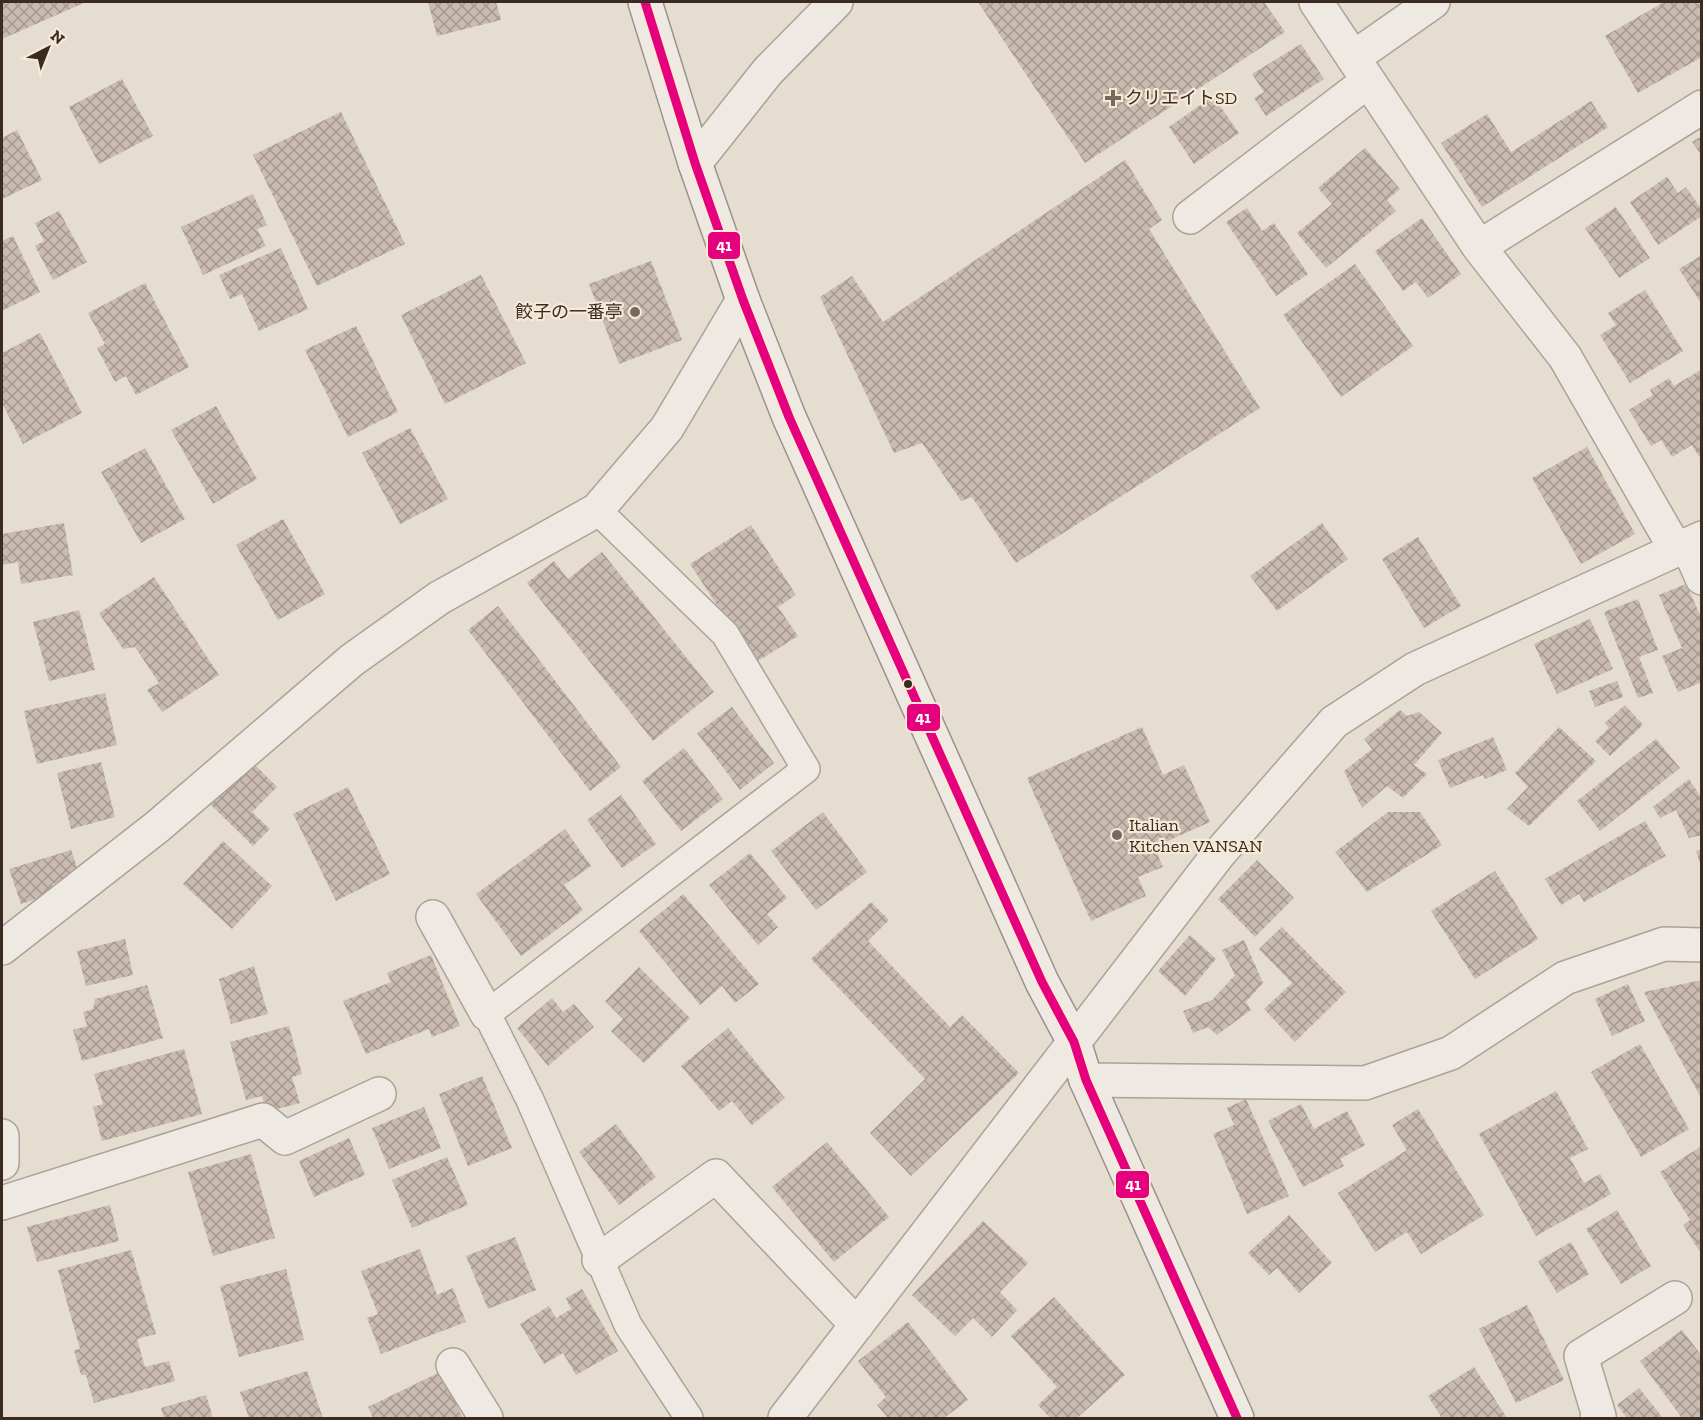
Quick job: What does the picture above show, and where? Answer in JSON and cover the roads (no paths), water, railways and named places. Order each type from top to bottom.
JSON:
[{"type":"street","points":[[645,2],[695,163],[743,300],[789,417],[1042,982],[1074,1042],[1086,1080],[1237,1419]]},
{"type":"street","points":[[695,163],[768,71],[836,2]]},
{"type":"street","points":[[1316,2],[1479,247],[1565,357],[1688,543],[1701,578]]},
{"type":"street","points":[[1190,216],[1361,69],[1433,2]]},
{"type":"street","points":[[1479,247],[1701,107]]},
{"type":"street","points":[[2,948],[157,827],[352,660],[439,598],[597,510],[666,428],[743,300]]},
{"type":"street","points":[[785,1419],[1218,855],[1334,722],[1415,669],[1688,543]]},
{"type":"street","points":[[433,917],[487,1014]]},
{"type":"street","points":[[1086,1080],[1365,1083],[1451,1053],[1565,978],[1664,944],[1701,945]]},
{"type":"street","points":[[2,1203],[263,1120],[285,1138],[379,1094]]},
{"type":"street","points":[[2,1136],[2,1163]]},
{"type":"street","points":[[599,1260],[716,1176],[857,1325]]},
{"type":"street","points":[[1597,1419],[1599,1416],[1581,1356],[1675,1298]]},
{"type":"street","points":[[453,1365],[486,1419]]},
{"type":"lane","points":[[597,510],[725,634],[806,769],[487,1014],[530,1100],[628,1325],[689,1419]]},
{"type":"place","name":"クリエイトSD","points":[[1113,98]]},
{"type":"place","name":"餃子の一番亭","points":[[635,312]]},
{"type":"place","name":"Italian Kitchen VANSAN","points":[[1117,835]]}]
